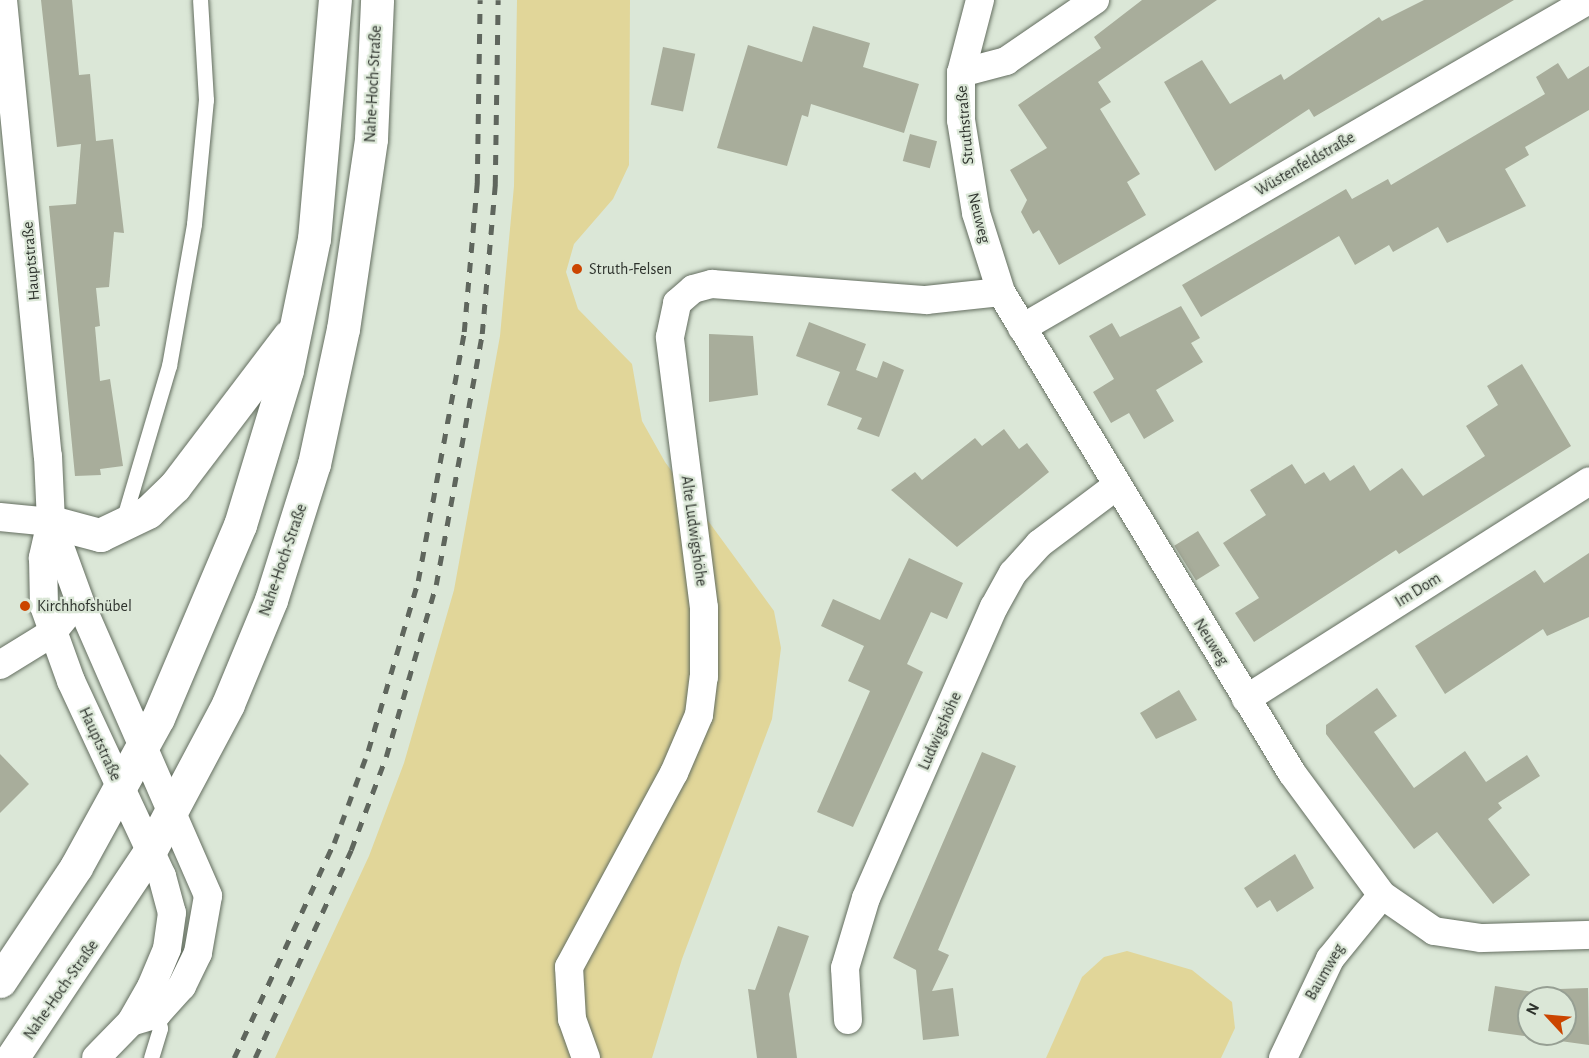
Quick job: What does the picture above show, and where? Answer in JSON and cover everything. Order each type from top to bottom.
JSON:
[{"type":"main road","points":[[0,981],[41,923],[144,744],[240,525],[297,325],[324,165],[334,0]]},
{"type":"main road","name":"Nahe-Hoch-Straße","points":[[12,1058],[150,851],[228,704],[264,619],[325,422],[371,139],[377,0]]},
{"type":"main road","points":[[51,522],[100,535],[120,529],[175,486],[297,325]]},
{"type":"street","name":"Hauptstraße","points":[[3,0],[51,522],[42,581],[52,633],[171,901],[171,930],[144,1018]]},
{"type":"street","name":"Struthstraße","points":[[970,181],[961,73],[981,0]]},
{"type":"street","points":[[961,73],[1006,61],[1095,0]]},
{"type":"street","name":"Wüstenfeldstraße","points":[[1022,328],[1589,0]]},
{"type":"street","name":"Neuweg","points":[[970,181],[1002,292],[1022,328],[1115,487],[1246,699],[1355,863],[1382,895],[1419,922],[1457,937],[1589,935]]},
{"type":"street","name":"Alte Ludwigshöhe","points":[[586,1058],[572,1019],[569,967],[674,772],[699,715],[704,676],[704,608],[670,337],[676,303],[693,289],[712,284],[926,300],[1002,292]]},
{"type":"street","name":"Im Dom","points":[[1246,699],[1589,481]]},
{"type":"street","name":"Ludwigshöhe","points":[[848,1020],[845,968],[866,898],[994,607],[1013,573],[1040,544],[1115,487]]},
{"type":"street","points":[[0,517],[51,522]]},
{"type":"street","name":"Hauptstraße","points":[[51,522],[73,582],[204,882],[207,914],[191,969],[144,1018]]},
{"type":"street","points":[[0,666],[52,633],[69,605],[73,582]]},
{"type":"street","name":"Baumweg","points":[[1283,1058],[1330,959],[1382,895]]},
{"type":"street","points":[[96,1058],[144,1018]]},
{"type":"lane","points":[[120,529],[169,366],[195,224],[206,100],[200,0]]},
{"type":"lane","points":[[144,1018],[160,1028],[151,1058]]},
{"type":"shaded area","points":[[517,0],[630,0],[629,165],[613,199],[574,244],[566,272],[578,309],[632,364],[642,421],[665,462],[774,611],[781,648],[772,719],[682,959],[652,1058],[275,1058],[369,856],[404,763],[454,590],[500,336],[514,186]]},
{"type":"shaded area","points":[[1127,951],[1192,970],[1232,1002],[1235,1028],[1221,1058],[1046,1058],[1082,977],[1104,957]]},
{"type":"building","points":[[41,0],[72,0],[79,75],[90,74],[96,141],[113,139],[124,233],[114,232],[109,287],[96,288],[100,326],[95,327],[100,381],[110,379],[123,466],[100,469],[101,475],[75,476],[49,206],[76,204],[81,144],[57,147]]},
{"type":"building","points":[[1142,0],[1217,0],[1098,82],[1111,102],[1100,109],[1140,174],[1127,182],[1146,215],[1059,265],[1039,230],[1033,234],[1021,212],[1027,200],[1010,170],[1047,148],[1018,105],[1101,48],[1094,37]]},
{"type":"building","points":[[1424,0],[1514,0],[1314,117],[1309,109],[1215,171],[1164,82],[1202,60],[1230,104],[1281,74],[1284,80],[1379,17],[1382,21]]},
{"type":"building","points":[[813,26],[870,43],[863,67],[919,84],[904,133],[811,104],[808,117],[802,115],[787,166],[717,148],[748,45],[802,62]]},
{"type":"building","points":[[663,47],[695,54],[683,112],[651,105]]},
{"type":"building","points":[[1558,63],[1568,79],[1589,66],[1589,110],[1525,147],[1529,155],[1505,169],[1526,206],[1447,243],[1438,227],[1393,252],[1389,245],[1355,265],[1339,236],[1201,317],[1182,285],[1346,189],[1352,199],[1388,179],[1391,185],[1452,149],[1545,94],[1536,77]]},
{"type":"building","points":[[910,134],[937,141],[930,168],[903,161]]},
{"type":"building","points":[[1181,306],[1200,338],[1191,343],[1203,362],[1156,390],[1174,421],[1144,439],[1129,413],[1111,423],[1093,392],[1114,379],[1089,336],[1112,323],[1120,337]]},
{"type":"building","points":[[809,322],[866,344],[856,370],[877,378],[883,361],[904,370],[879,437],[857,429],[862,418],[827,405],[840,372],[796,356]]},
{"type":"building","points":[[709,334],[753,336],[758,395],[709,402]]},
{"type":"building","points":[[1522,364],[1571,446],[1399,554],[1396,550],[1254,642],[1235,613],[1259,598],[1223,543],[1266,515],[1250,490],[1292,464],[1305,484],[1324,472],[1330,481],[1354,465],[1370,491],[1402,468],[1423,496],[1485,456],[1466,426],[1498,405],[1487,386]]},
{"type":"building","points":[[1004,429],[1019,449],[1027,443],[1049,472],[957,547],[891,490],[915,472],[922,480],[975,438],[982,446]]},
{"type":"building","points":[[1198,531],[1220,566],[1196,581],[1174,546]]},
{"type":"building","points":[[1589,553],[1589,617],[1547,636],[1543,629],[1445,694],[1415,646],[1535,570],[1544,583]]},
{"type":"building","points":[[909,558],[963,583],[947,619],[931,612],[907,664],[923,672],[853,827],[817,812],[870,691],[848,681],[864,646],[821,626],[833,599],[880,620]]},
{"type":"building","points":[[1377,688],[1397,716],[1374,732],[1414,788],[1465,751],[1486,782],[1527,755],[1540,776],[1498,803],[1502,808],[1488,819],[1530,875],[1493,904],[1437,832],[1414,849],[1326,734],[1326,725]]},
{"type":"building","points":[[1179,690],[1197,720],[1156,739],[1140,713]]},
{"type":"building","points":[[982,752],[1016,766],[938,950],[949,955],[932,991],[953,988],[959,1036],[923,1040],[916,970],[893,958]]},
{"type":"building","points":[[0,754],[29,784],[0,813]]},
{"type":"building","points":[[1295,854],[1314,888],[1277,912],[1270,900],[1257,908],[1244,888]]},
{"type":"building","points":[[778,926],[809,936],[789,994],[797,1058],[757,1058],[748,989],[755,990]]},
{"type":"building","points":[[1495,986],[1517,989],[1517,1035],[1488,1031]]},
{"type":"building","points":[[1577,988],[1588,988],[1589,1045],[1577,1043]]},
{"type":"railway","points":[[234,1058],[334,843],[368,751],[418,581],[464,332],[477,184],[480,0]]},
{"type":"railway","points":[[255,1058],[351,850],[386,757],[436,585],[482,334],[495,185],[498,0]]},
{"type":"place","name":"Struth-Felsen","points":[[577,269]]},
{"type":"place","name":"Kirchhofshübel","points":[[25,606]]}]
